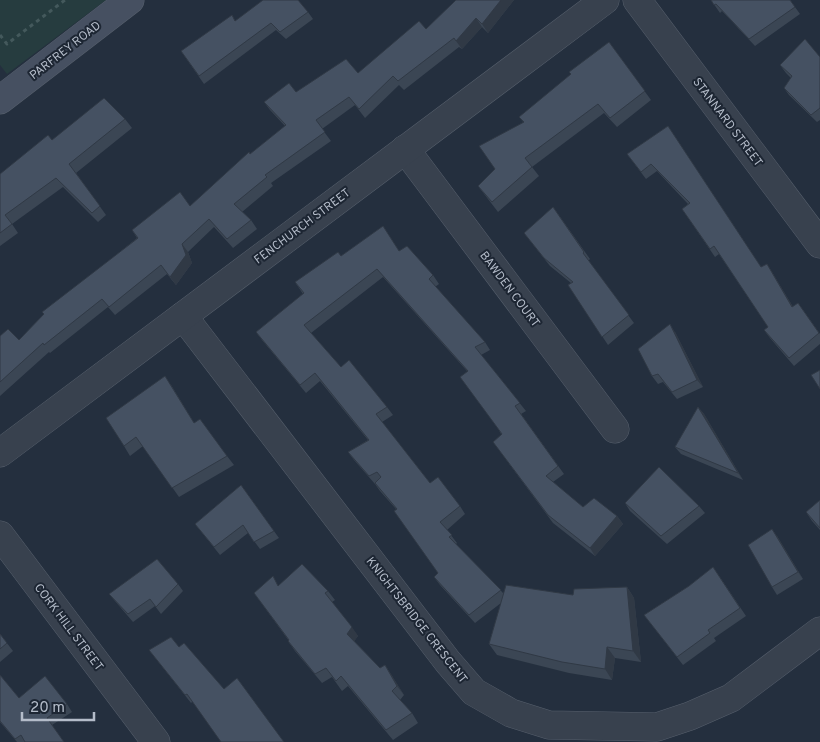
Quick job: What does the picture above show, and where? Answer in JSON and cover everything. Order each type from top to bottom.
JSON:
[{"type":"main road","name":"PARFREY ROAD","points":[[0,100],[130,0]]},
{"type":"street","name":"FENCHURCH STREET","points":[[0,453],[605,0]]},
{"type":"street","name":"STANNARD STREET","points":[[637,0],[820,244]]},
{"type":"street","name":"BAWDEN COURT","points":[[405,149],[615,429]]},
{"type":"street","name":"KNIGHTSBRIDGE CRESCENT","points":[[183,316],[448,662],[474,692],[511,713],[549,724],[657,727],[690,716],[731,698],[820,631]]},
{"type":"street","name":"CORK HILL STREET","points":[[0,535],[156,742]]},
{"type":"path","points":[[0,35],[7,44],[64,0]]},
{"type":"green space","points":[[0,0],[106,0],[7,74],[0,65]]},
{"type":"building","points":[[263,0],[298,0],[308,12],[280,32],[271,23],[199,76],[181,51],[232,15],[235,21]]},
{"type":"building","points":[[456,0],[501,0],[482,24],[476,18],[456,41],[454,38],[398,81],[393,76],[359,109],[349,97],[316,120],[325,132],[265,175],[267,177],[234,204],[251,220],[227,239],[209,219],[182,244],[186,255],[170,277],[161,265],[109,307],[102,299],[44,345],[43,343],[0,382],[0,336],[8,329],[19,340],[44,314],[42,312],[138,238],[132,230],[180,192],[190,206],[249,152],[250,154],[286,125],[264,102],[289,83],[296,92],[346,59],[358,73],[419,21],[426,29]]},
{"type":"building","points":[[711,0],[790,0],[795,7],[749,39]]},
{"type":"building","points":[[805,39],[820,57],[820,108],[811,115],[784,88],[792,76],[780,65]]},
{"type":"building","points":[[609,42],[645,91],[610,118],[598,104],[525,158],[532,167],[492,202],[478,186],[495,169],[479,146],[524,122],[519,117],[571,74],[569,72]]},
{"type":"building","points":[[104,98],[125,119],[69,164],[100,206],[92,213],[56,178],[5,215],[12,224],[0,233],[0,174],[48,135],[52,140]]},
{"type":"building","points":[[668,126],[761,267],[767,264],[792,307],[798,303],[819,333],[789,358],[764,330],[768,327],[714,246],[710,249],[682,209],[690,203],[651,164],[641,172],[627,154]]},
{"type":"building","points":[[553,207],[583,253],[629,315],[602,337],[568,285],[573,282],[544,258],[524,233]]},
{"type":"building","points":[[383,226],[399,251],[407,246],[433,275],[429,279],[485,342],[475,347],[520,403],[515,406],[558,466],[546,476],[583,507],[594,498],[617,516],[590,548],[548,515],[493,442],[502,434],[460,377],[468,371],[377,269],[304,325],[341,367],[349,360],[387,407],[376,414],[430,483],[438,477],[460,506],[440,522],[452,535],[449,537],[501,590],[469,615],[434,577],[438,573],[394,511],[397,509],[375,483],[381,477],[377,472],[369,476],[348,452],[369,440],[315,373],[300,385],[256,332],[304,293],[295,282],[338,252],[341,256]]},
{"type":"building","points":[[670,324],[697,380],[672,392],[658,374],[652,376],[638,349]]},
{"type":"building","points":[[820,370],[820,389],[811,375]]},
{"type":"building","points":[[165,376],[194,423],[200,419],[227,456],[172,488],[136,437],[124,446],[106,418]]},
{"type":"building","points":[[698,407],[738,473],[675,447]]},
{"type":"building","points":[[659,467],[699,506],[661,536],[625,503]]},
{"type":"building","points":[[241,485],[274,531],[254,542],[243,525],[214,547],[195,524]]},
{"type":"building","points":[[820,500],[820,528],[806,512]]},
{"type":"building","points":[[772,529],[798,572],[772,587],[748,545]]},
{"type":"building","points":[[157,559],[178,584],[156,607],[150,599],[128,614],[109,594]]},
{"type":"building","points":[[302,564],[328,591],[325,593],[352,627],[347,634],[380,668],[385,665],[397,686],[392,691],[412,713],[386,730],[341,676],[336,681],[326,668],[315,674],[288,641],[254,593],[273,576],[278,586]]},
{"type":"building","points":[[713,567],[740,608],[708,630],[710,633],[677,657],[644,615],[689,586]]},
{"type":"building","points":[[506,585],[573,595],[574,589],[627,587],[633,651],[607,647],[605,669],[562,662],[489,644]]},
{"type":"building","points":[[0,634],[7,643],[0,649]]},
{"type":"building","points":[[171,637],[179,647],[184,643],[224,689],[237,678],[284,742],[221,742],[187,694],[185,695],[149,650]]},
{"type":"building","points":[[0,675],[19,698],[45,676],[67,704],[47,718],[64,742],[25,742],[21,735],[15,739],[0,721]]}]
